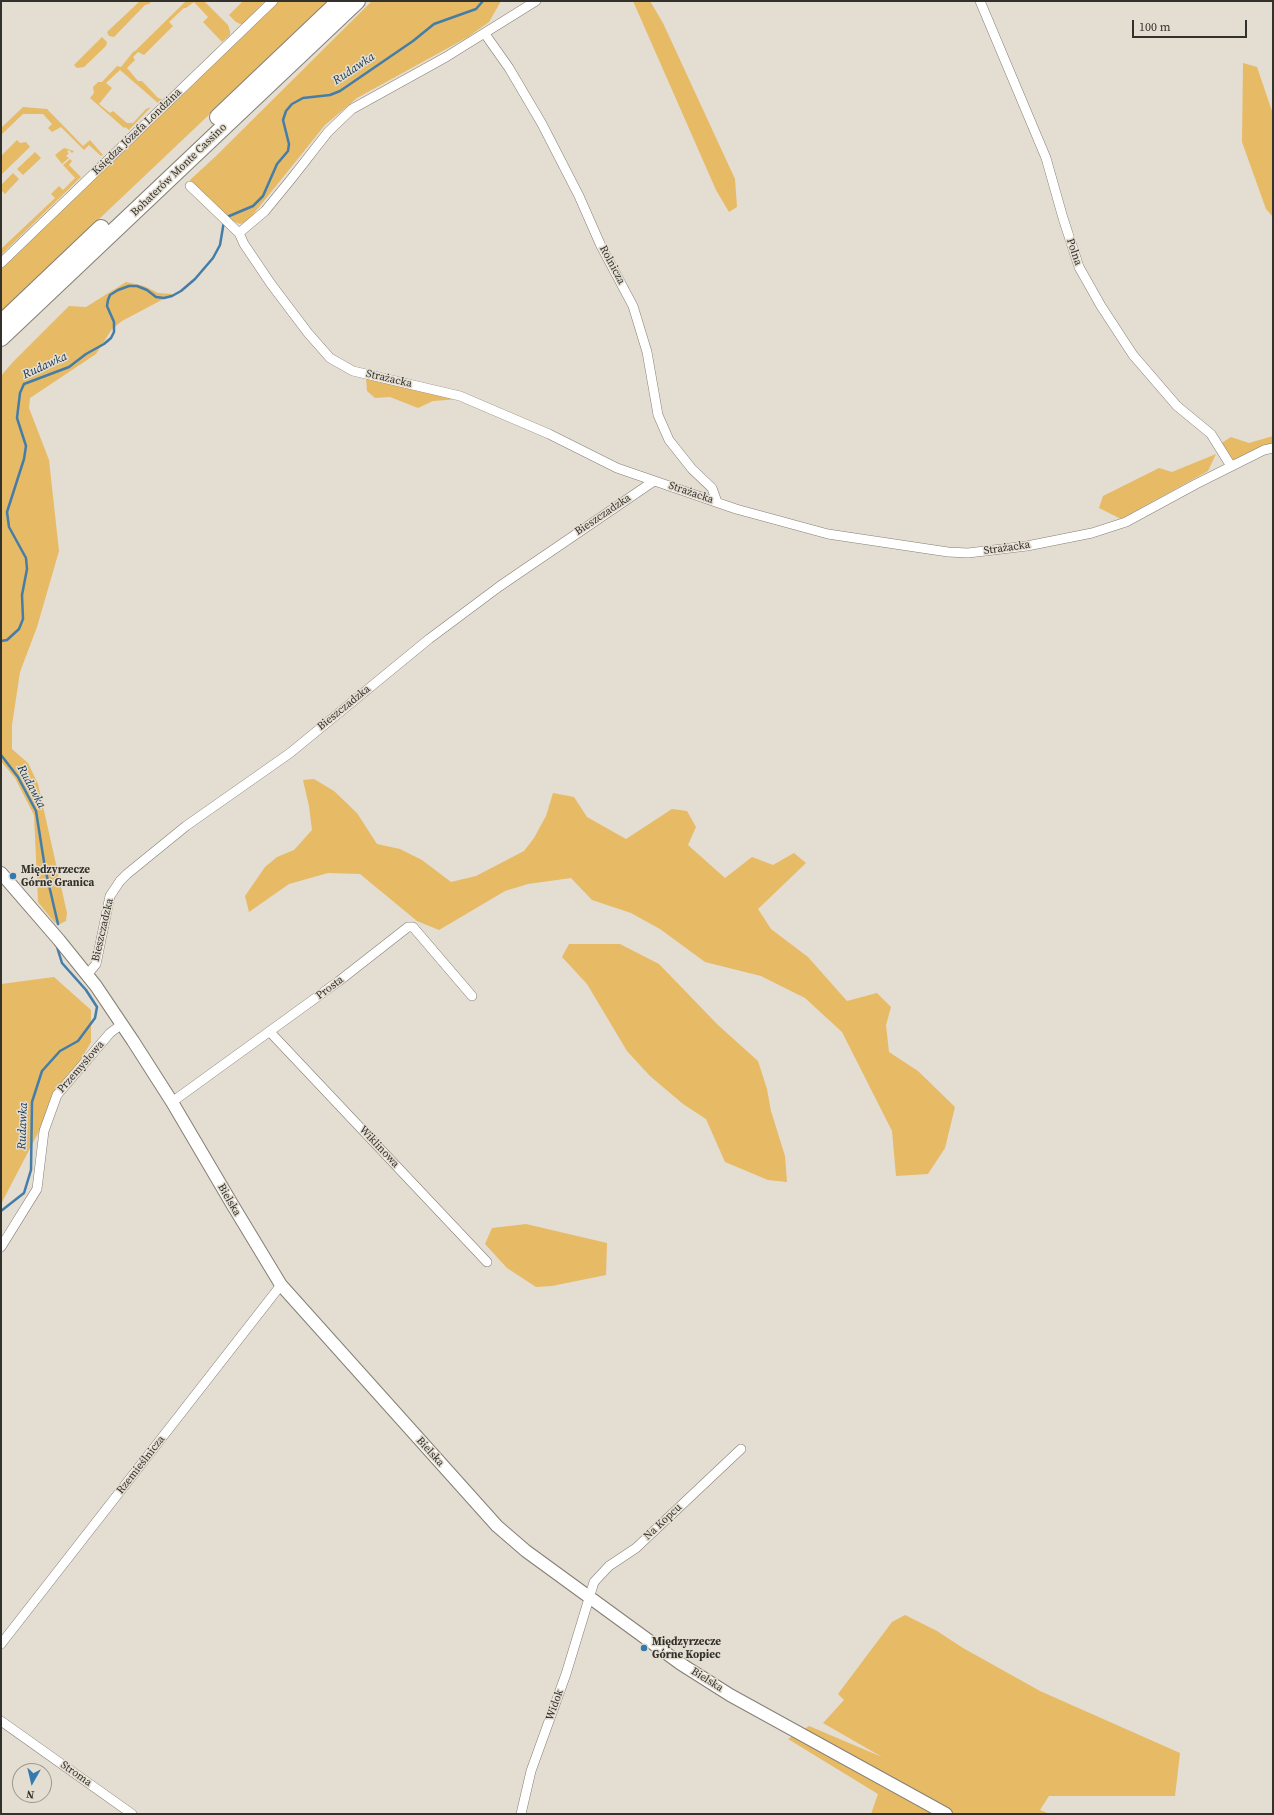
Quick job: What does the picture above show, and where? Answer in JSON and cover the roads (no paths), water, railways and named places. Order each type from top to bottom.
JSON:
[{"type":"highway","name":"Bohaterów Monte Cassino","points":[[1,323],[340,1]]},
{"type":"highway","name":"Bohaterów Monte Cassino","points":[[1,338],[357,1]]},
{"type":"street","name":"Księdza Józefa Londzina","points":[[1,263],[273,1]]},
{"type":"street","points":[[240,233],[265,211],[328,132],[352,109],[485,34],[536,1]]},
{"type":"street","name":"Polna","points":[[980,1],[1046,158],[1079,267],[1101,306],[1133,355],[1176,406],[1211,434],[1232,466]]},
{"type":"street","name":"Rolnicza","points":[[485,34],[509,68],[542,124],[579,196],[601,246],[633,306],[647,352],[658,415],[670,440],[692,469],[712,488],[717,502]]},
{"type":"street","name":"Strażacka","points":[[190,186],[240,233],[244,244],[271,284],[308,333],[330,358],[353,371],[460,396],[550,434],[617,468],[717,502],[828,534],[948,552],[968,553],[1027,546],[1092,532],[1126,522],[1232,466],[1264,450],[1273,448]]},
{"type":"street","name":"Bieszczadzka","points":[[87,975],[96,964],[110,896],[120,881],[127,874],[186,826],[290,753],[434,635],[500,586],[654,481]]},
{"type":"street","name":"Bielska","points":[[1,873],[59,940],[87,975],[122,1024],[172,1102],[281,1285],[497,1526],[526,1551],[681,1664],[730,1695],[946,1814]]},
{"type":"street","name":"Prosta","points":[[172,1102],[339,981],[408,927],[413,927],[472,996]]},
{"type":"street","name":"Przemysłowa","points":[[1,1248],[37,1189],[44,1131],[57,1095],[110,1033],[122,1024]]},
{"type":"street","name":"Wiklinowa","points":[[270,1032],[487,1262]]},
{"type":"street","name":"Rzemieślnicza","points":[[1,1644],[281,1285]]},
{"type":"street","name":"Na Kopcu","points":[[589,1596],[594,1582],[609,1566],[636,1548],[741,1449]]},
{"type":"street","name":"Widok","points":[[521,1814],[531,1771],[566,1674],[589,1596]]},
{"type":"street","name":"Stroma","points":[[1,1721],[132,1814]]},
{"type":"waterway","name":"Rudawka","points":[[227,217],[253,206],[263,196],[277,164],[288,151],[289,144],[283,120],[286,111],[292,104],[303,98],[330,95],[340,91],[413,41],[434,24],[476,9],[483,1]]},
{"type":"waterway","name":"Rudawka","points":[[1,641],[7,640],[19,629],[23,619],[22,595],[27,569],[26,558],[9,527],[7,512],[24,459],[26,446],[17,418],[20,393],[24,384],[69,367],[111,338],[114,332],[114,322],[107,306],[110,295],[118,290],[129,286],[137,286],[147,290],[156,297],[164,298],[181,291],[195,279],[213,258],[220,245],[224,221]]},
{"type":"waterway","name":"Rudawka","points":[[1,755],[18,777],[36,811],[45,868],[58,924]]},
{"type":"waterway","name":"Rudawka","points":[[1,1211],[24,1193],[31,1170],[32,1102],[42,1071],[60,1051],[78,1041],[95,1018],[97,1007],[86,990],[62,963],[57,947]]},
{"type":"place","name":"Międzyrzecze Górne Granica","points":[[13,876]]},
{"type":"place","name":"Międzyrzecze Górne Kopiec","points":[[644,1648]]}]
